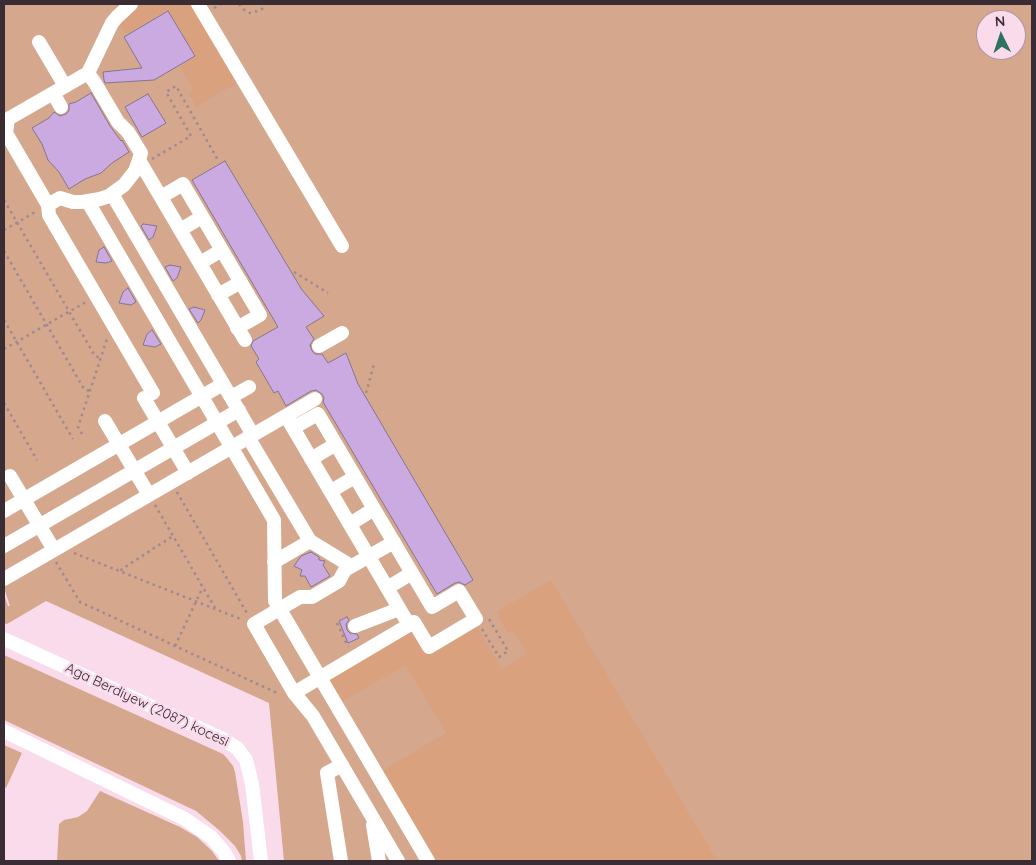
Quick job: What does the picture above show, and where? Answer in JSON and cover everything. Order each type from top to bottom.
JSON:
[{"type":"street","points":[[131,4],[112,23],[88,73],[8,119],[5,133],[48,205],[49,214],[115,329],[148,396],[158,422],[188,472]]},
{"type":"street","points":[[198,4],[342,246]]},
{"type":"street","points":[[39,42],[59,90],[61,107]]},
{"type":"street","points":[[88,73],[118,122],[128,132],[141,153],[141,162],[161,197],[180,230],[241,334],[260,315],[241,282],[183,184],[161,197]]},
{"type":"street","points":[[48,205],[60,198],[73,202],[88,202],[112,194],[124,186],[141,162]]},
{"type":"street","points":[[112,194],[239,410],[291,510],[310,541],[351,566]]},
{"type":"street","points":[[88,202],[274,520],[275,601],[428,861]]},
{"type":"street","points":[[180,230],[202,217]]},
{"type":"street","points":[[200,263],[222,250]]},
{"type":"street","points":[[218,295],[241,282]]},
{"type":"street","points":[[319,346],[342,333]]},
{"type":"street","points":[[4,511],[224,384]]},
{"type":"street","points":[[231,397],[249,387]]},
{"type":"street","points":[[4,579],[315,399]]},
{"type":"street","points":[[4,546],[239,410]]},
{"type":"street","points":[[291,689],[320,678],[414,622],[429,647],[482,618],[459,591],[432,607],[318,414],[293,428]]},
{"type":"street","points":[[286,416],[409,625]]},
{"type":"street","points":[[106,420],[149,495]]},
{"type":"street","points":[[311,459],[336,444]]},
{"type":"street","points":[[10,476],[39,526],[56,549]]},
{"type":"street","points":[[331,492],[355,477]]},
{"type":"street","points":[[350,524],[374,509]]},
{"type":"street","points":[[274,520],[291,510]]},
{"type":"street","points":[[274,562],[310,541]]},
{"type":"street","points":[[394,542],[345,570],[339,581],[312,597],[300,597],[254,624],[291,689],[313,716],[398,861]]},
{"type":"street","points":[[387,588],[412,573]]},
{"type":"street","points":[[355,626],[399,609]]},
{"type":"street","name":"Aga Berdiyew (2087) kocesi","points":[[4,639],[221,738],[237,748],[246,760],[252,784],[260,861]]},
{"type":"street","points":[[313,716],[335,703]]},
{"type":"street","points":[[4,730],[185,819],[211,837],[229,861]]},
{"type":"street","points":[[340,861],[328,772],[342,765]]},
{"type":"street","points":[[372,817],[379,861]]},
{"type":"path","points":[[239,4],[243,10],[250,13],[258,11],[264,4]]},
{"type":"path","points":[[141,162],[191,136],[166,92],[176,86],[219,162]]},
{"type":"path","points":[[4,200],[95,356],[101,358]]},
{"type":"path","points":[[4,230],[48,205]]},
{"type":"path","points":[[4,251],[84,389],[90,391]]},
{"type":"path","points":[[294,272],[328,293]]},
{"type":"path","points":[[4,349],[96,296]]},
{"type":"path","points":[[4,320],[73,439]]},
{"type":"path","points":[[82,434],[78,427],[109,332],[115,329]]},
{"type":"path","points":[[366,393],[374,364]]},
{"type":"path","points":[[4,403],[37,460]]},
{"type":"path","points":[[171,482],[254,624]]},
{"type":"path","points":[[149,495],[216,609]]},
{"type":"path","points":[[121,571],[122,568],[173,536]]},
{"type":"path","points":[[254,624],[67,550],[56,549],[80,602],[275,692],[291,689]]},
{"type":"path","points":[[175,646],[202,587]]},
{"type":"path","points":[[482,618],[508,651],[499,657],[482,618]]},
{"type":"path","points":[[337,623],[353,658]]},
{"type":"shaded area","points":[[4,4],[1032,4],[1032,861],[284,861],[269,703],[46,601],[7,624],[4,623],[4,594],[8,606],[10,606],[4,588]]},
{"type":"shaded area","points":[[140,4],[194,4],[240,81],[196,107],[189,94],[194,90],[180,67],[196,57],[168,9],[126,34],[120,25],[128,13]]},
{"type":"shaded area","points":[[551,580],[717,861],[435,861],[382,771],[446,733],[406,665],[341,702],[327,679],[414,628],[427,651],[475,623],[502,669],[527,654],[513,630],[508,633],[496,612]]},
{"type":"shaded area","points":[[4,655],[223,754],[233,766],[235,772],[243,822],[246,861],[242,861],[235,846],[219,830],[196,811],[4,720]]},
{"type":"shaded area","points":[[4,745],[22,753],[6,788],[4,787]]},
{"type":"shaded area","points":[[100,791],[180,827],[197,837],[212,851],[219,861],[57,861],[59,824],[64,820],[78,817],[87,811]]},
{"type":"building","points":[[168,11],[195,56],[154,80],[105,83],[103,72],[142,68],[124,37]]},
{"type":"building","points":[[91,93],[110,126],[129,152],[101,173],[85,179],[69,189],[59,172],[48,160],[42,144],[32,128],[49,118],[54,112],[60,116],[66,114],[69,111],[69,104]]},
{"type":"building","points":[[148,94],[166,123],[142,137],[125,107]]},
{"type":"building","points":[[225,161],[302,290],[324,316],[306,327],[314,339],[310,345],[312,351],[315,354],[322,354],[328,363],[346,353],[358,384],[473,580],[465,585],[459,582],[455,583],[437,594],[323,402],[322,394],[316,390],[311,391],[286,406],[278,391],[274,393],[256,362],[259,359],[251,346],[253,341],[278,327],[192,180]]},
{"type":"building","points":[[143,224],[157,226],[153,237],[149,240],[141,226]]},
{"type":"building","points":[[104,247],[112,261],[106,263],[96,262],[99,250]]},
{"type":"building","points":[[170,265],[181,267],[177,278],[173,281],[165,267]]},
{"type":"building","points":[[128,288],[136,302],[131,305],[119,303],[123,292]]},
{"type":"building","points":[[194,307],[205,310],[198,323],[189,309]]},
{"type":"building","points":[[152,330],[161,344],[155,347],[143,345],[147,334]]},
{"type":"building","points":[[311,552],[319,557],[319,560],[325,561],[323,565],[330,576],[311,587],[305,576],[300,576],[302,570],[294,566],[301,556]]},
{"type":"building","points":[[347,617],[349,620],[346,624],[347,630],[350,633],[357,634],[359,638],[348,643],[339,621]]}]
